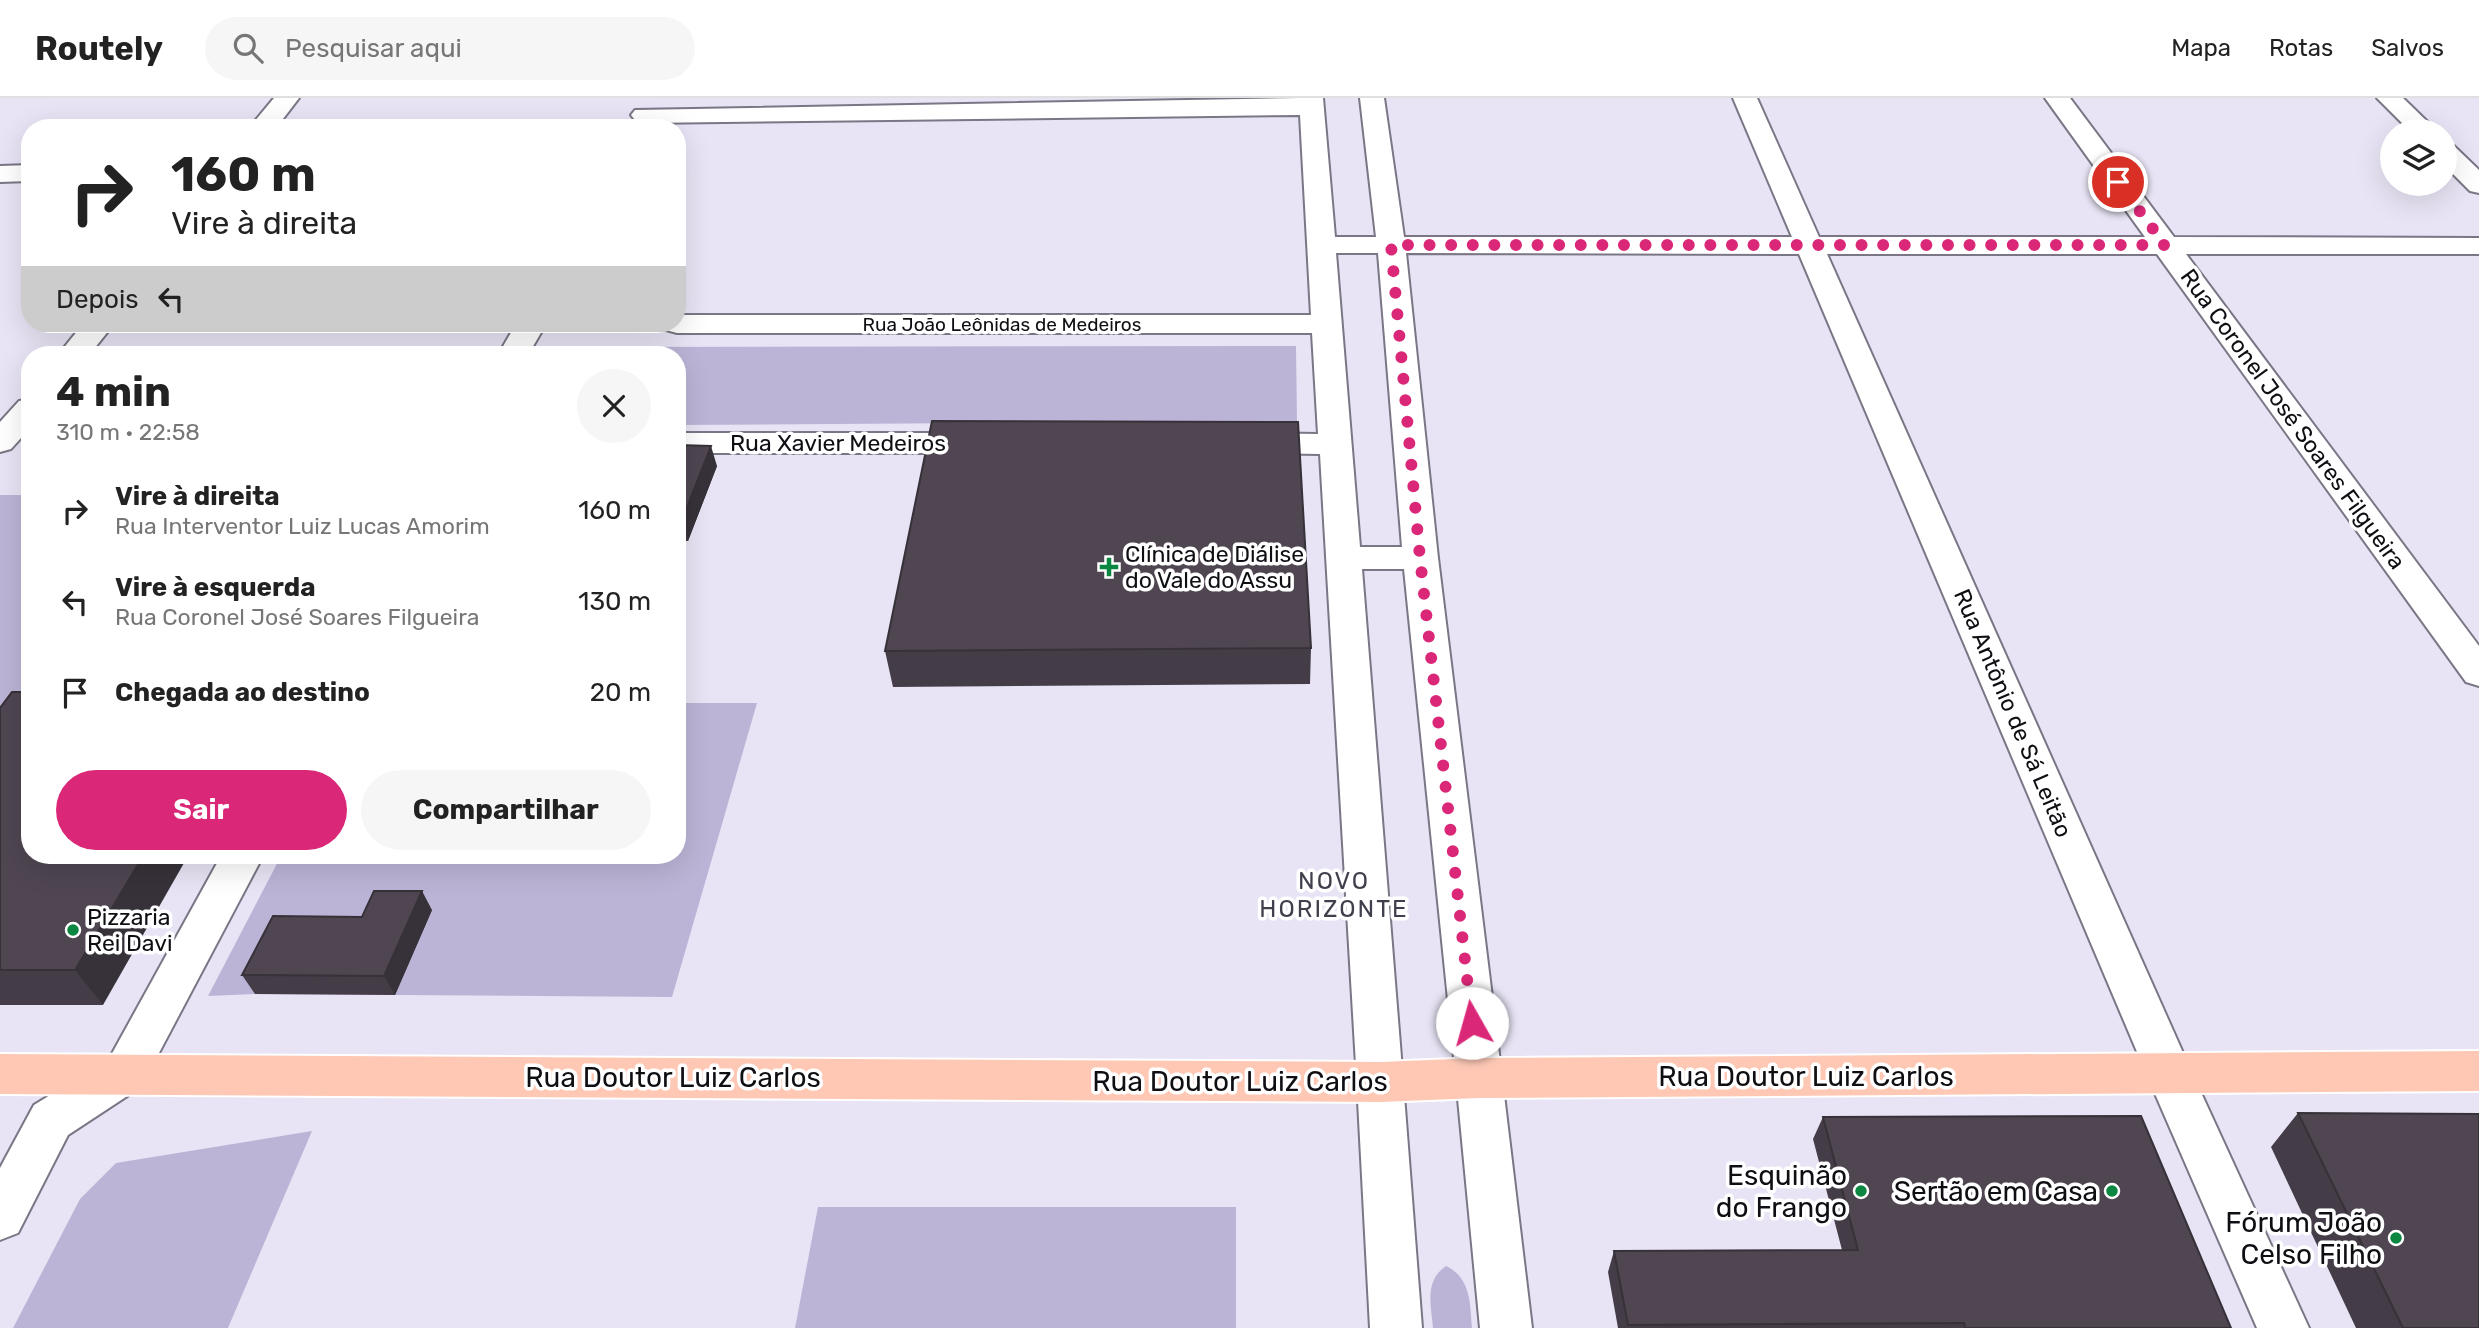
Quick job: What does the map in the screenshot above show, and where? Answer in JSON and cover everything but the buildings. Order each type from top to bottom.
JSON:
[{"type":"main road","name":"Rua Doutor Luiz Carlos","points":[[0,1074],[1380,1082],[1479,1078],[2479,1071]]},
{"type":"street","points":[[270,119],[287,98]]},
{"type":"street","points":[[1372,98],[1391,245],[1420,558],[1506,1328]]},
{"type":"street","name":"Rua Antônio de Sá Leitão","points":[[1745,98],[2169,1073],[2283,1328]]},
{"type":"street","name":"Rua Coronel José Soares Filgueira","points":[[2057,98],[2479,673]]},
{"type":"street","points":[[2389,98],[2411,119]]},
{"type":"street","points":[[645,114],[1311,102],[1396,1328]]},
{"type":"street","points":[[2457,164],[2479,185]]},
{"type":"street","points":[[0,174],[21,173]]},
{"type":"street","points":[[1321,245],[2479,246]]},
{"type":"street","name":"Rua João Leônidas de Medeiros","points":[[686,324],[1327,324]]},
{"type":"street","points":[[1,441],[21,418]]},
{"type":"street","name":"Rua Xavier Medeiros","points":[[686,443],[1013,443]]},
{"type":"street","points":[[1209,443],[1335,443]]},
{"type":"street","points":[[1343,558],[1420,558]]},
{"type":"street","points":[[0,1217],[51,1120],[125,1073],[238,864]]},
{"type":"shaded area","points":[[1296,346],[1297,421],[686,425],[686,347]]},
{"type":"shaded area","points":[[0,495],[21,495],[21,752],[0,781]]},
{"type":"shaded area","points":[[686,703],[757,703],[672,997],[255,994],[208,996],[277,864],[686,864]]},
{"type":"shaded area","points":[[312,1131],[228,1328],[13,1328],[80,1199],[116,1163]]},
{"type":"shaded area","points":[[818,1207],[1236,1207],[1236,1328],[795,1328]]},
{"type":"shaded area","points":[[1446,1266],[1465,1284],[1472,1328],[1433,1328],[1430,1294],[1434,1279]]},
{"type":"place","name":"Clínica de Diálise do Vale do Assu","points":[[1109,567]]},
{"type":"place","name":"Pizzaria Rei Davi","points":[[73,930]]},
{"type":"place","name":"Esquinão do Frango","points":[[1861,1191]]},
{"type":"place","name":"Sertão em Casa","points":[[2112,1191]]},
{"type":"place","name":"Fórum João Celso Filho","points":[[2396,1238]]},
{"type":"district","name":"NOVO HORIZONTE","points":[[1334,895]]},
{"type":"route","points":[[1472,1023],[1420,558],[1391,245],[2165,245],[2118,182]]}]
